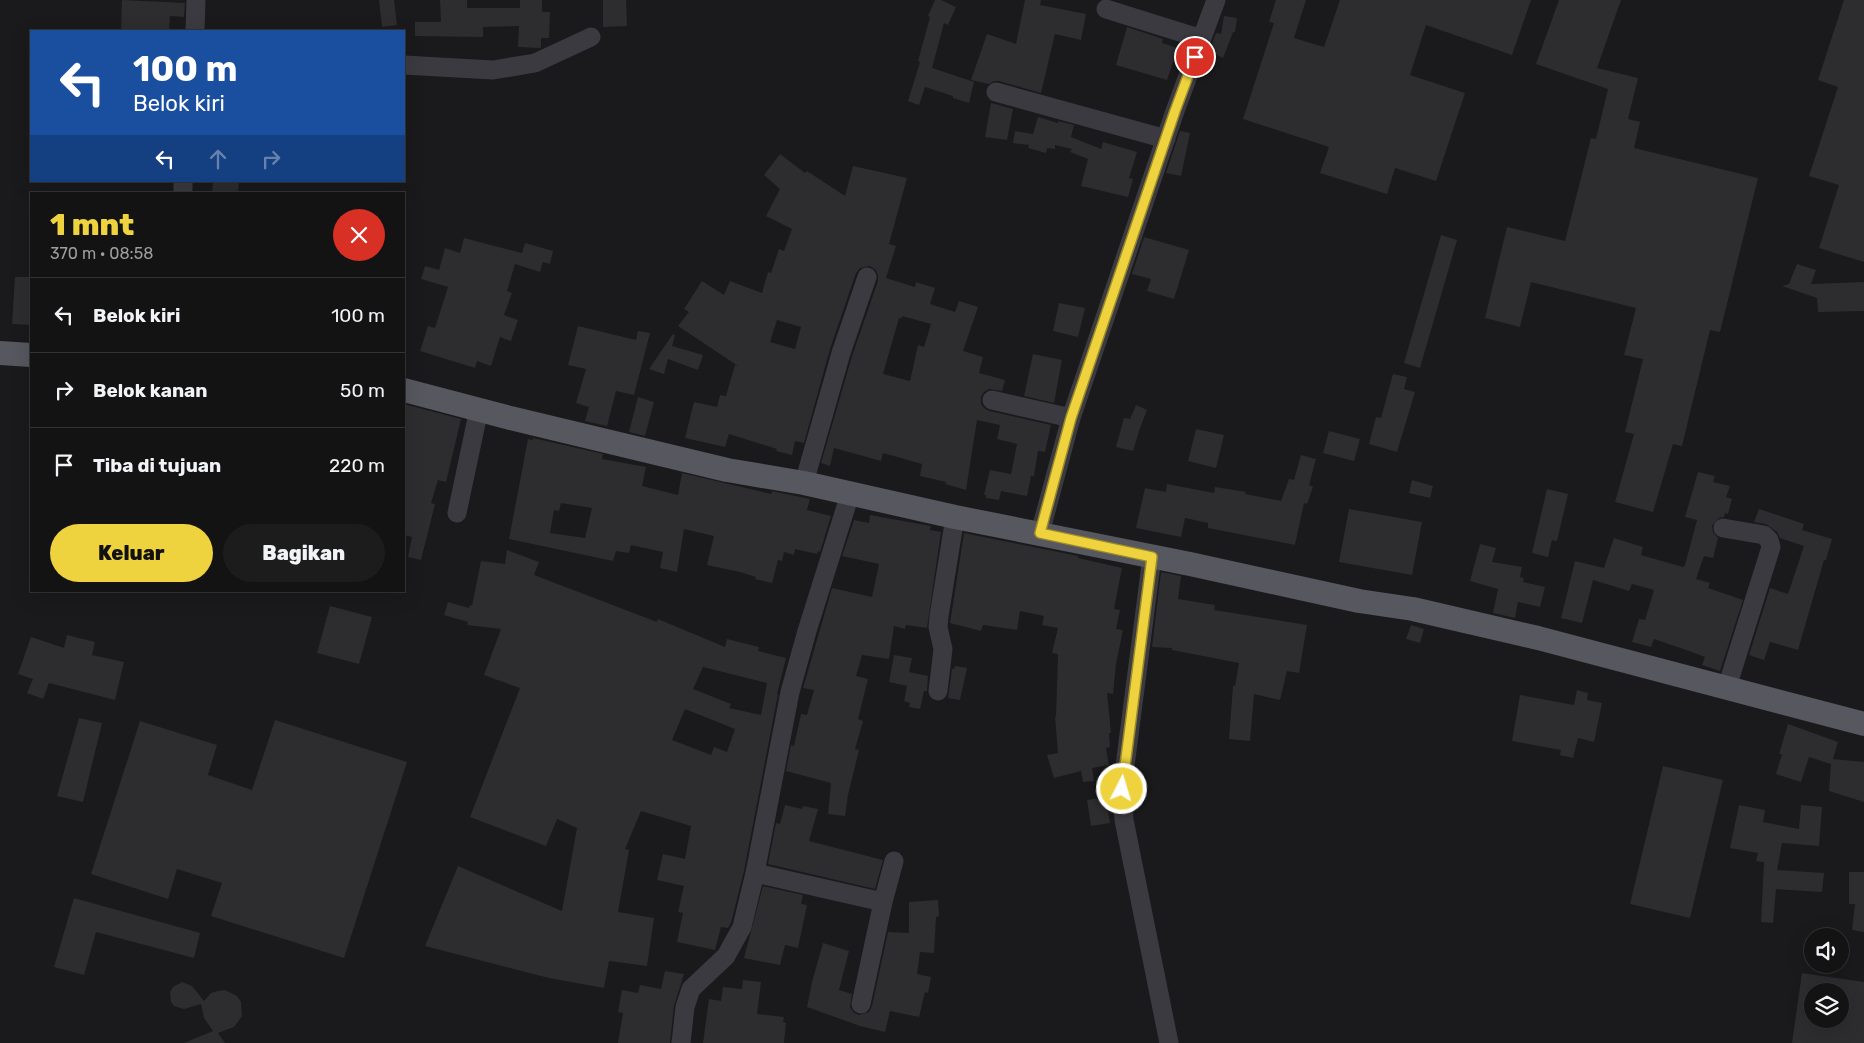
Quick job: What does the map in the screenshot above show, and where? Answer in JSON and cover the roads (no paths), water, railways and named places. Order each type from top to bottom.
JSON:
[{"type":"main road","points":[[0,353],[30,355]]},
{"type":"main road","points":[[405,390],[510,418],[727,470],[804,483],[955,517],[1359,600],[1423,611],[1538,638],[1864,724]]},
{"type":"street","points":[[194,30],[196,0]]},
{"type":"street","points":[[1040,533],[1071,418],[1175,111],[1216,0]]},
{"type":"street","points":[[1106,9],[1202,40]]},
{"type":"street","points":[[405,65],[493,70],[535,62],[591,38]]},
{"type":"street","points":[[996,92],[1166,139]]},
{"type":"street","points":[[804,483],[841,353],[867,277]]},
{"type":"street","points":[[992,400],[1071,418]]},
{"type":"street","points":[[457,513],[479,409]]},
{"type":"street","points":[[681,1043],[685,1007],[691,989],[726,956],[742,927],[755,873],[790,692],[850,494]]},
{"type":"street","points":[[938,691],[943,649],[938,627],[938,616],[955,517]]},
{"type":"street","points":[[1723,528],[1764,535],[1769,540],[1771,547],[1727,687]]},
{"type":"street","points":[[1152,557],[1122,789],[1124,820],[1169,1043]]},
{"type":"street","points":[[861,1004],[894,861]]},
{"type":"street","points":[[755,873],[883,902]]}]
